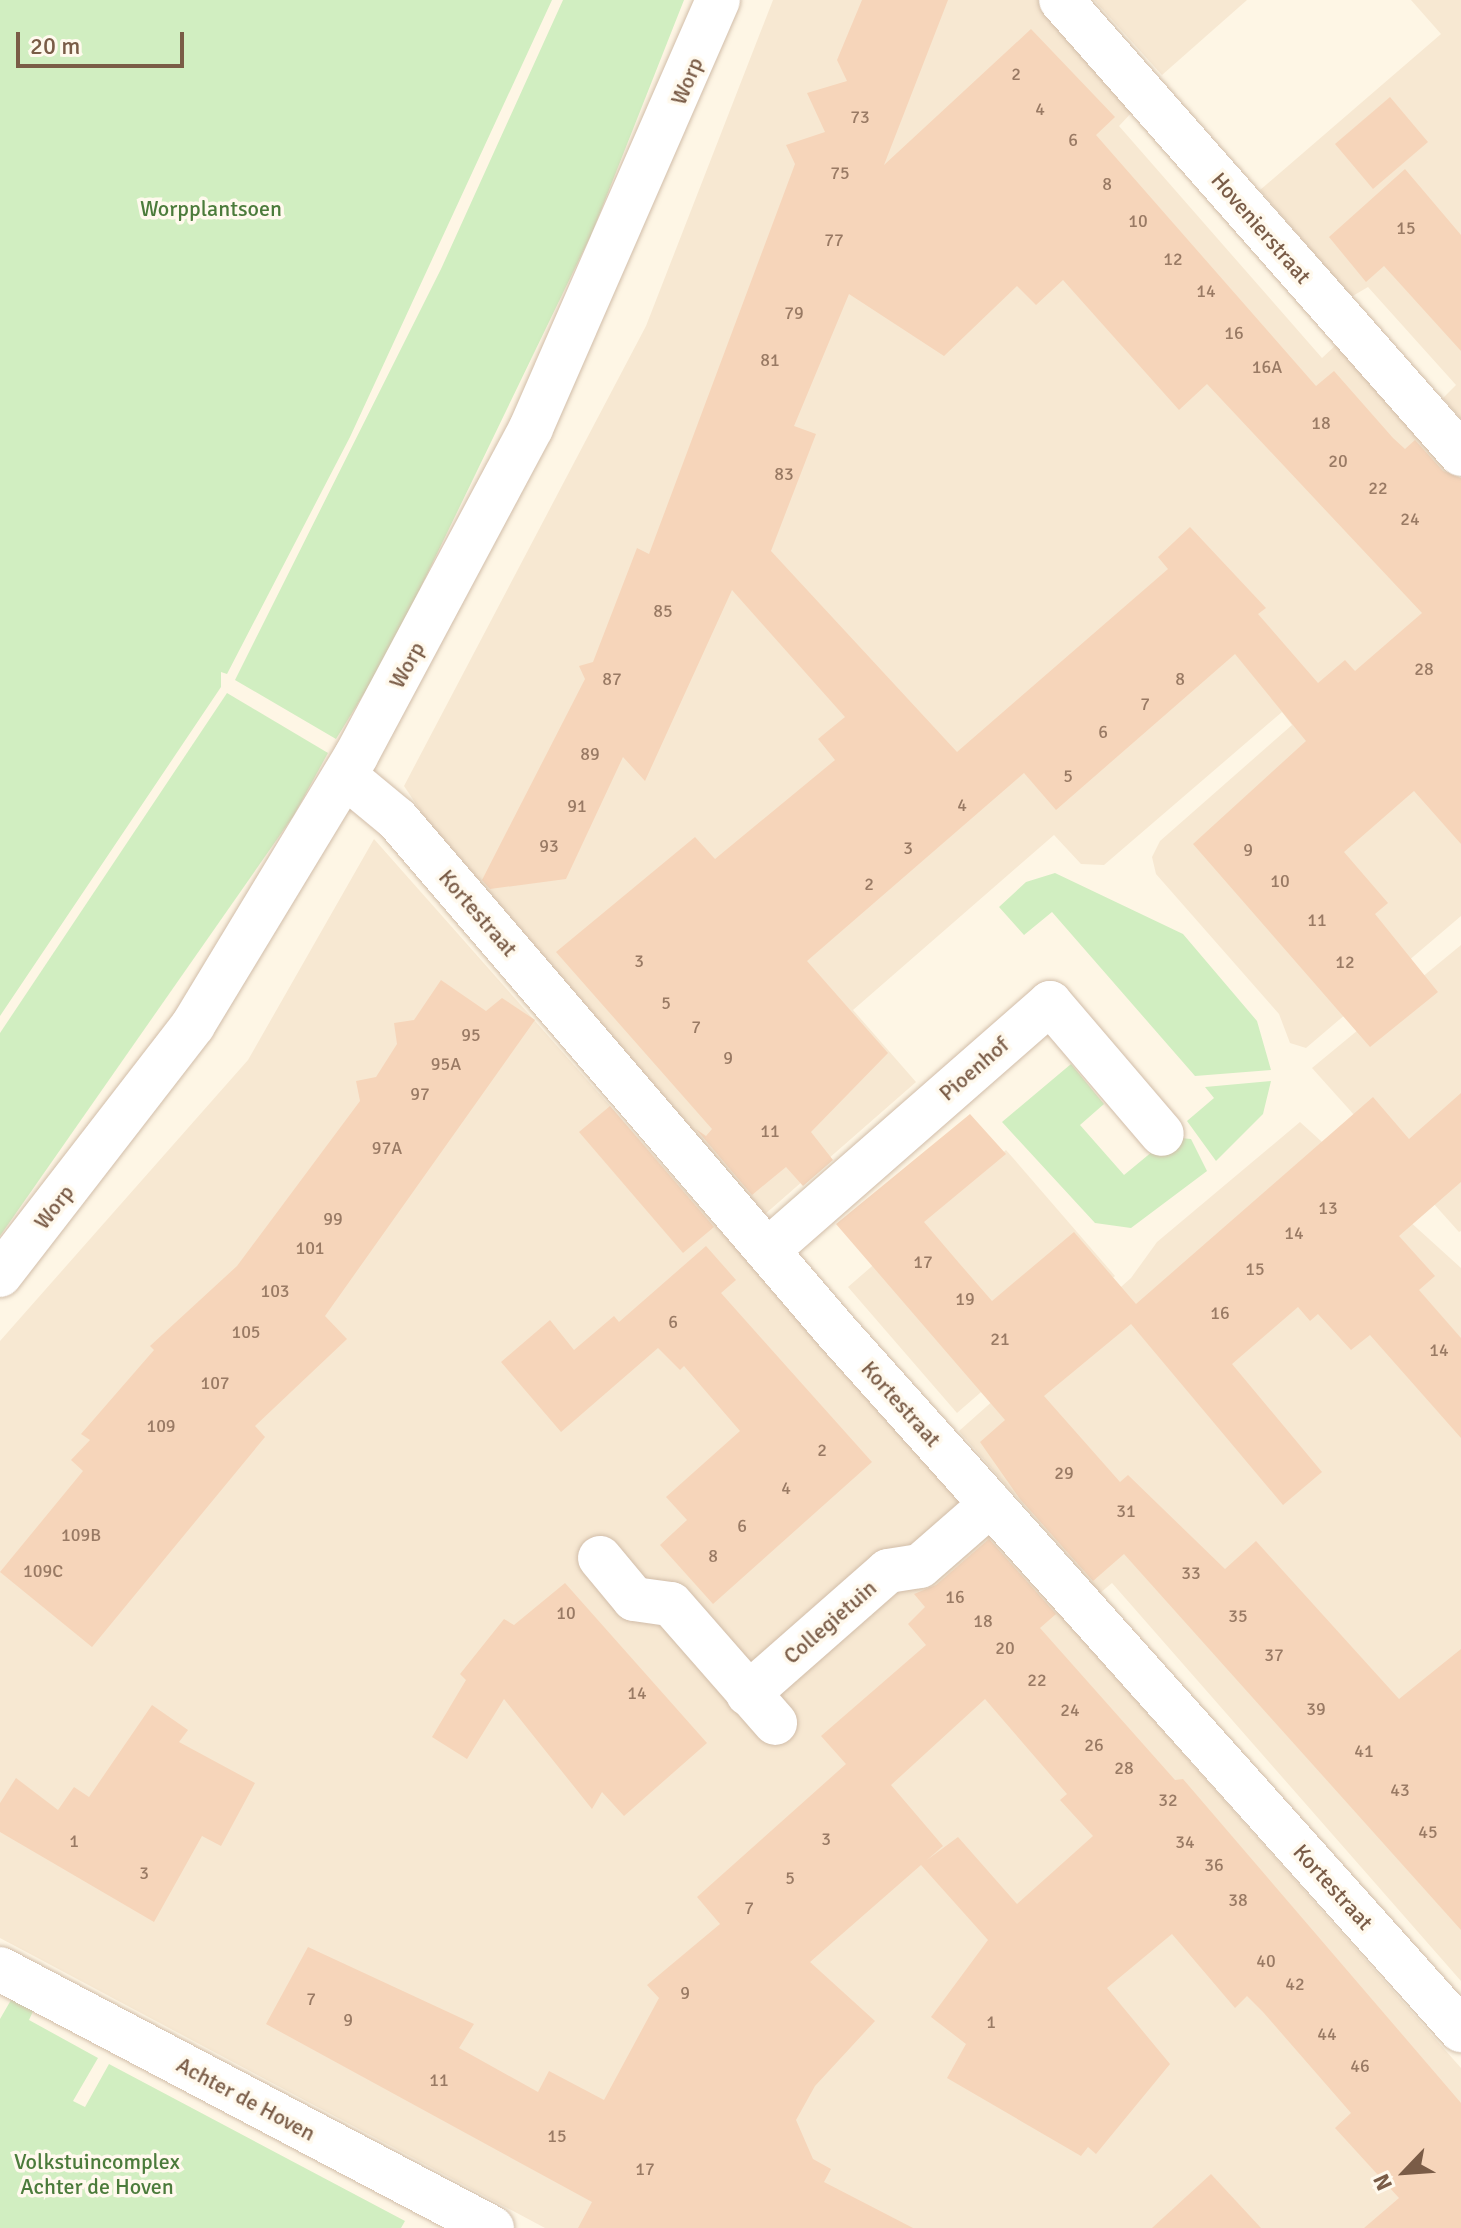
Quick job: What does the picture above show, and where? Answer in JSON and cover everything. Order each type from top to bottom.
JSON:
[{"type":"street","name":"Worp","points":[[0,1275],[193,1025],[345,776],[531,428],[718,0]]},
{"type":"street","name":"Hovenierstraat","points":[[1061,0],[1461,454]]},
{"type":"street","name":"Kortestraat","points":[[345,776],[397,819],[991,1504],[1461,2030]]},
{"type":"street","name":"Pioenhof","points":[[768,1250],[1050,1003],[1162,1134]]},
{"type":"street","name":"Collegietuin","points":[[600,1558],[634,1599],[671,1604],[762,1708],[888,1571],[920,1566],[991,1504]]},
{"type":"street","name":"Achter de Hoven","points":[[0,1969],[492,2228]]},
{"type":"shaded area","points":[[773,0],[1056,0],[1045,16],[1135,109],[1119,126],[1322,358],[1337,344],[1461,485],[1461,916],[1306,1048],[1290,1043],[1279,1014],[1156,874],[1152,857],[1160,841],[1292,725],[1282,712],[1104,865],[1081,864],[1054,835],[853,1010],[916,1082],[764,1215],[482,902],[404,786],[646,326]]},
{"type":"shaded area","points":[[1094,0],[1247,0],[1162,75]]},
{"type":"shaded area","points":[[1411,0],[1461,0],[1461,419],[1443,398],[1456,385],[1368,287],[1351,297],[1260,190],[1441,34]]},
{"type":"shaded area","points":[[374,839],[1461,2068],[1461,2228],[545,2228],[0,1938],[0,1341],[248,1060]]},
{"type":"shaded area","points":[[1461,945],[1461,1231],[1459,1232],[1312,1068]]},
{"type":"shaded area","points":[[1300,1122],[1461,1268],[1461,1981],[1112,1583],[1100,1593],[959,1431],[1131,1278],[1157,1242]]},
{"type":"shaded area","points":[[1006,1150],[1115,1276],[957,1413],[848,1287]]},
{"type":"green space","name":"Worpplantsoen","points":[[0,0],[552,0],[350,437],[227,674],[221,672],[221,687],[0,1016]]},
{"type":"green space","points":[[563,0],[684,0],[592,233],[389,653],[336,739],[235,680],[441,269]]},
{"type":"green space","points":[[227,693],[328,753],[294,815],[0,1236],[0,1033]]},
{"type":"green space","points":[[1055,873],[1183,934],[1257,1021],[1271,1070],[1195,1076],[1052,912],[1024,935],[999,907],[1026,882]]},
{"type":"green space","points":[[1071,1064],[1104,1104],[1080,1125],[1124,1175],[1170,1137],[1191,1139],[1207,1171],[1131,1228],[1095,1223],[1002,1122]]},
{"type":"green space","points":[[1271,1081],[1263,1114],[1216,1161],[1187,1121],[1214,1098],[1205,1087]]},
{"type":"green space","name":"Volkstuincomplex Achter de Hoven","points":[[18,1988],[39,1998],[29,2020],[98,2058],[73,2101],[85,2107],[109,2064],[405,2221],[401,2228],[0,2228],[0,2019]]},
{"type":"building","points":[[862,0],[948,0],[884,165],[1031,29],[1115,117],[1096,135],[1316,386],[1334,371],[1405,449],[1415,440],[1443,471],[1461,478],[1461,844],[1414,791],[1344,852],[1388,903],[1375,914],[1438,992],[1370,1047],[1193,844],[1306,741],[1235,654],[1056,810],[1024,773],[807,961],[888,1053],[811,1132],[833,1160],[803,1186],[786,1167],[752,1195],[696,1129],[706,1136],[712,1129],[556,952],[695,837],[715,859],[835,760],[818,739],[845,717],[732,590],[645,781],[623,757],[566,879],[490,889],[482,880],[585,679],[579,666],[593,662],[637,548],[649,554],[795,164],[786,145],[825,132],[807,93],[847,81],[837,60]],"holes":[[[1063,280],[1179,410],[1207,384],[1422,613],[1355,671],[1345,660],[1318,683],[1258,614],[1266,608],[1190,527],[1158,557],[1168,569],[957,752],[771,551],[816,434],[794,426],[849,294],[944,356],[1017,286],[1036,305]]]},
{"type":"building","points":[[1390,97],[1428,142],[1373,189],[1335,144]]},
{"type":"building","points":[[1405,169],[1461,235],[1461,351],[1384,266],[1366,282],[1329,237]]},
{"type":"building","points":[[441,980],[486,1011],[502,998],[535,1020],[325,1316],[347,1339],[255,1426],[265,1437],[92,1647],[0,1572],[83,1471],[71,1460],[90,1440],[81,1434],[154,1350],[150,1346],[237,1266],[360,1101],[356,1081],[376,1077],[397,1044],[394,1023],[414,1020]]},
{"type":"building","points":[[1461,1093],[1461,1182],[1399,1236],[1435,1276],[1419,1290],[1461,1338],[1461,1438],[1370,1335],[1351,1350],[1318,1314],[1310,1321],[1298,1307],[1232,1364],[1322,1472],[1283,1505],[1131,1324],[1044,1396],[1120,1482],[1128,1475],[1225,1569],[1256,1541],[1399,1699],[1461,1649],[1461,1930],[1124,1554],[1093,1581],[1020,1499],[980,1442],[1005,1420],[836,1224],[970,1114],[1006,1154],[924,1222],[992,1301],[1074,1232],[1136,1304],[1373,1097],[1409,1139]]},
{"type":"building","points":[[610,1106],[714,1227],[683,1253],[579,1132]]},
{"type":"building","points":[[706,1246],[736,1280],[721,1293],[872,1462],[713,1604],[660,1545],[687,1520],[666,1497],[740,1431],[684,1366],[680,1370],[658,1348],[561,1432],[501,1362],[550,1320],[574,1350],[614,1316],[619,1322]]},
{"type":"building","points":[[989,1539],[1056,1614],[1040,1628],[1175,1780],[1183,1779],[1461,2103],[1461,2228],[1364,2228],[1399,2198],[1335,2128],[1351,2113],[1247,1996],[1235,2008],[1172,1934],[1107,1988],[1170,2064],[1096,2154],[1088,2147],[1081,2156],[947,2078],[966,2044],[931,2017],[988,1940],[921,1865],[810,1962],[875,2021],[815,2086],[796,2120],[813,2159],[831,2169],[824,2182],[913,2228],[578,2228],[592,2202],[266,2024],[308,1947],[474,2024],[459,2048],[538,2092],[549,2071],[604,2100],[659,1998],[647,1985],[720,1924],[697,1897],[846,1764],[821,1736],[926,1645],[908,1624],[925,1607],[914,1594],[936,1585]],"holes":[[[985,1699],[1067,1794],[1060,1800],[1093,1836],[1017,1904],[958,1837],[927,1860],[943,1846],[891,1785]]]},
{"type":"building","points":[[565,1583],[707,1743],[624,1816],[602,1792],[592,1809],[504,1699],[467,1759],[432,1737],[466,1680],[460,1674],[504,1619],[514,1625]]},
{"type":"building","points":[[152,1705],[188,1730],[179,1742],[255,1783],[221,1846],[202,1836],[154,1922],[0,1832],[0,1803],[16,1778],[58,1810],[74,1787],[89,1797]]},
{"type":"building","points":[[1211,2174],[1261,2228],[1152,2228]]}]
